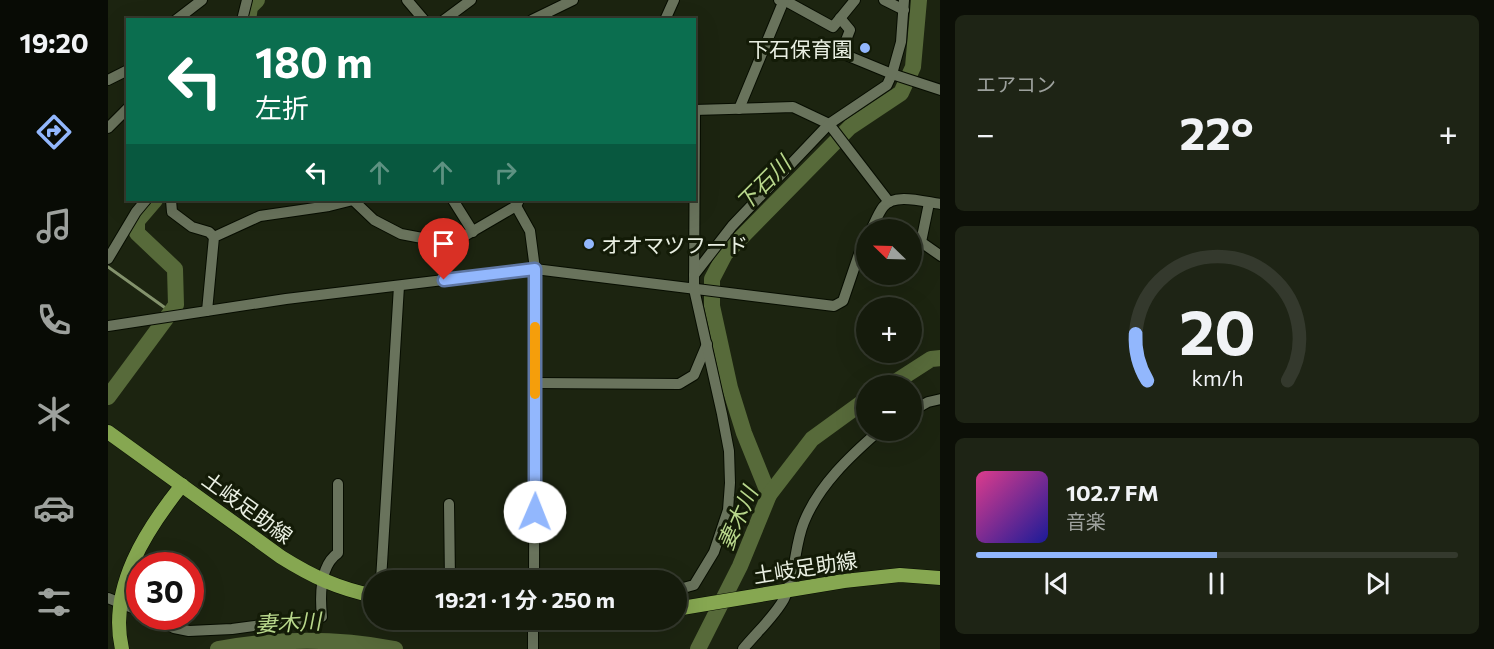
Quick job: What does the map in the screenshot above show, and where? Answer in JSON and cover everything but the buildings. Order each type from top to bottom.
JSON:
[{"type":"main road","name":"土岐足助線","points":[[108,432],[281,557],[323,581],[342,589],[363,594]]},
{"type":"main road","points":[[122,649],[116,603],[135,554],[159,515],[182,485]]},
{"type":"main road","name":"土岐足助線","points":[[687,607],[844,581],[900,575],[940,578]]},
{"type":"street","points":[[179,18],[202,0]]},
{"type":"street","points":[[242,18],[247,0]]},
{"type":"street","points":[[406,0],[422,18]]},
{"type":"street","points":[[447,18],[471,0]]},
{"type":"street","points":[[536,18],[555,4],[573,0]]},
{"type":"street","points":[[666,18],[674,0]]},
{"type":"street","points":[[777,0],[784,0],[833,27],[855,0]]},
{"type":"street","points":[[739,109],[784,0]]},
{"type":"street","points":[[694,275],[732,226],[829,124],[887,85],[901,42],[904,5],[884,0]]},
{"type":"street","points":[[840,18],[850,30],[841,53],[892,74],[940,90]]},
{"type":"street","points":[[108,80],[126,71]]},
{"type":"street","points":[[696,110],[793,107],[829,124],[889,202]]},
{"type":"street","points":[[108,128],[126,110]]},
{"type":"street","points":[[877,219],[883,207],[889,202],[908,200],[935,203],[921,243],[940,256]]},
{"type":"street","points":[[108,259],[145,201]]},
{"type":"street","points":[[171,201],[171,212],[192,227],[209,232],[214,237]]},
{"type":"street","points":[[214,237],[260,216],[349,201]]},
{"type":"street","points":[[354,201],[374,220],[401,234],[438,241],[456,241],[518,203],[530,231],[535,269],[534,570]]},
{"type":"street","points":[[454,201],[472,232]]},
{"type":"street","points":[[687,587],[694,585],[714,552],[728,510],[730,483],[729,451],[694,289],[694,201]]},
{"type":"street","points":[[207,311],[214,237]]},
{"type":"street","points":[[108,326],[535,269],[834,306],[843,301],[856,263]]},
{"type":"street","points":[[382,570],[399,286]]},
{"type":"street","points":[[535,383],[679,384],[694,375],[707,344]]},
{"type":"street","points":[[922,405],[940,399]]},
{"type":"street","points":[[743,649],[782,602],[803,523],[818,498],[849,457],[867,441]]},
{"type":"street","points":[[184,630],[232,629],[322,617],[320,596],[323,581],[330,558],[338,553],[338,484]]},
{"type":"street","points":[[449,504],[450,570]]},
{"type":"street","points":[[531,630],[532,649]]},
{"type":"waterway","points":[[248,18],[250,7],[257,0]]},
{"type":"waterway","name":"下石川","points":[[769,495],[744,433],[730,388],[712,306],[712,279],[725,254],[850,127],[901,93],[913,67],[919,0]]},
{"type":"waterway","points":[[108,397],[176,305],[175,269],[137,233],[137,221],[154,201]]},
{"type":"waterway","points":[[108,267],[171,312]]},
{"type":"waterway","name":"妻木川","points":[[906,375],[931,359],[940,358]]},
{"type":"waterway","name":"妻木川","points":[[698,649],[740,566],[769,495],[812,439],[856,407]]},
{"type":"waterway","name":"妻木川","points":[[218,649],[285,641],[329,641],[395,649]]},
{"type":"slow traffic","points":[[535,327],[535,394]]},
{"type":"place","name":"下石保育園","points":[[865,48]]},
{"type":"place","name":"オオマツフード","points":[[589,244]]},
{"type":"route","points":[[444,280],[535,269],[535,512]]}]
